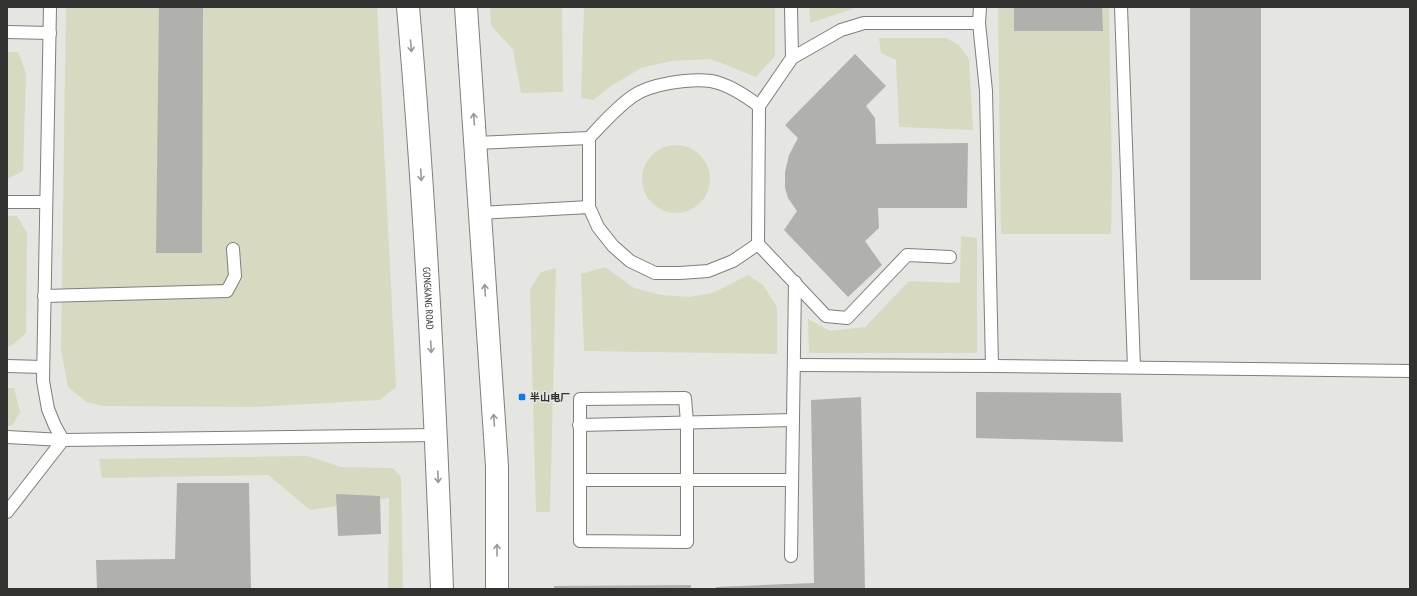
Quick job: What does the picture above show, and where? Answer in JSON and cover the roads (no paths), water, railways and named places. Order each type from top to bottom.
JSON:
[{"type":"main road","name":"GONGKANG ROAD","points":[[408,7],[417,111],[436,435],[442,589]]},
{"type":"main road","points":[[466,7],[496,466],[497,589]]},
{"type":"lane","points":[[50,7],[43,381],[48,409],[63,440]]},
{"type":"lane","points":[[791,7],[792,58]]},
{"type":"lane","points":[[980,7],[979,24],[986,91],[992,366]]},
{"type":"lane","points":[[1121,7],[1134,367]]},
{"type":"lane","points":[[950,257],[908,255],[847,318],[826,316],[758,244],[760,106],[792,58],[841,30],[864,24],[979,24]]},
{"type":"lane","points":[[7,32],[50,33]]},
{"type":"lane","points":[[758,244],[733,261],[708,271],[680,274],[655,274],[630,261],[613,246],[598,227],[589,207],[589,138],[610,115],[634,95],[661,84],[686,81],[711,81],[739,92],[760,106]]},
{"type":"lane","points":[[476,143],[589,138]]},
{"type":"lane","points":[[7,202],[46,202]]},
{"type":"lane","points":[[480,214],[589,207]]},
{"type":"lane","points":[[44,296],[227,291],[235,276],[233,249]]},
{"type":"lane","points":[[791,556],[795,282]]},
{"type":"lane","points":[[794,365],[1134,367],[1410,371]]},
{"type":"lane","points":[[7,366],[43,367]]},
{"type":"lane","points":[[685,398],[687,422],[687,542],[580,541],[579,425],[580,399],[685,398]]},
{"type":"lane","points":[[579,425],[793,420]]},
{"type":"lane","points":[[7,437],[63,440],[436,435]]},
{"type":"lane","points":[[7,512],[63,440]]},
{"type":"lane","points":[[580,480],[792,480]]},
{"type":"place","name":"半山电厂","points":[[522,397]]}]
